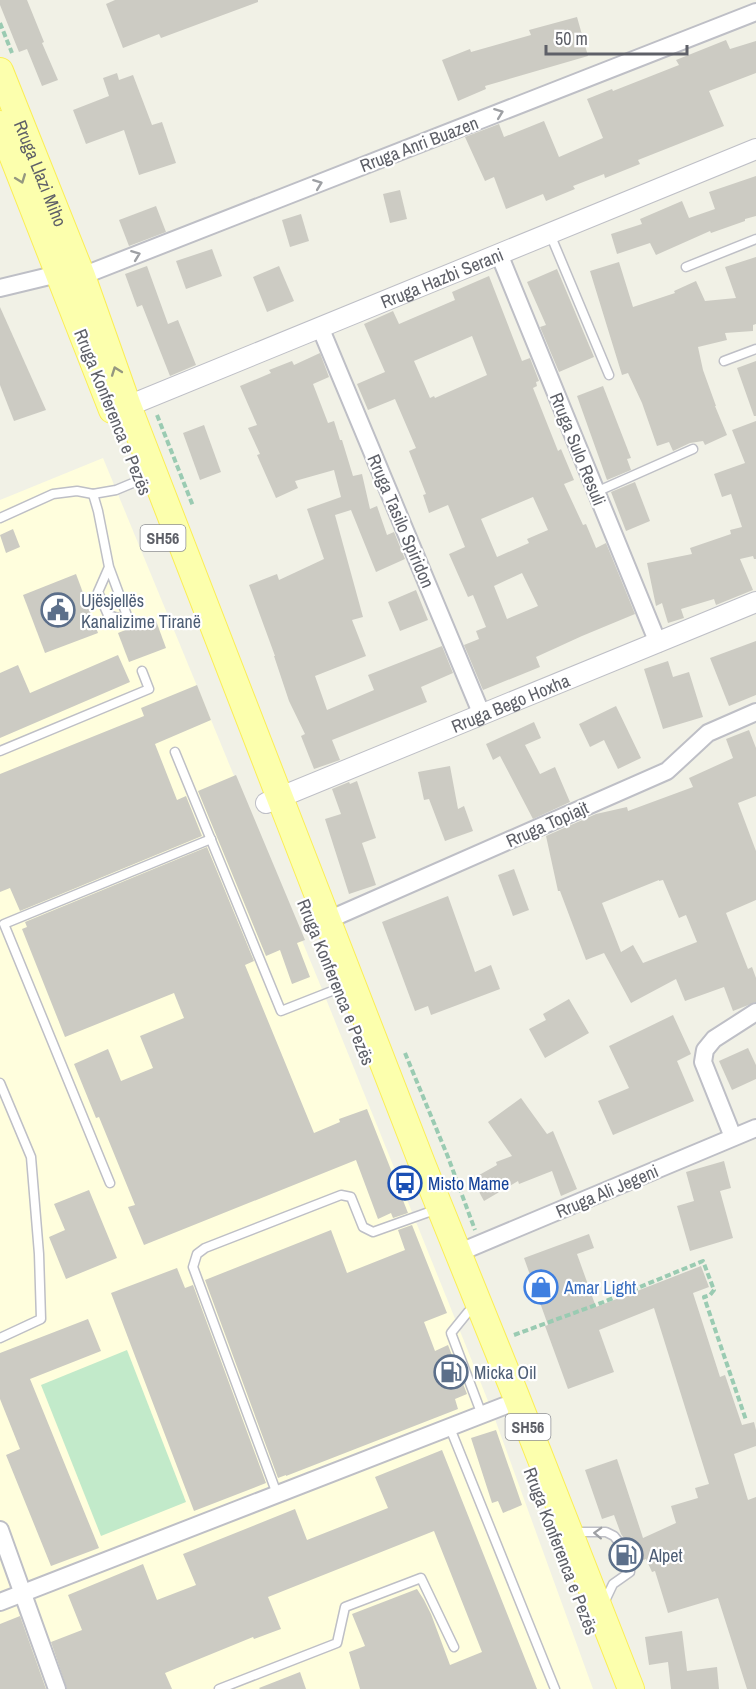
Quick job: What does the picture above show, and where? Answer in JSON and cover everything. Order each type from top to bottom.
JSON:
[{"type":"main road","name":"Rruga Llazi Miho","points":[[0,71],[70,275]]},
{"type":"main road","name":"Rruga Llazi Miho","points":[[0,124],[70,275]]},
{"type":"main road","name":"Rruga Konferenca e Pezës","points":[[70,275],[128,406],[273,800],[337,988],[468,1312],[493,1411],[615,1689]]},
{"type":"main road","name":"Rruga Konferenca e Pezës","points":[[70,275],[140,480],[273,800],[328,920],[631,1689]]},
{"type":"street","name":"Rruga Anri Buazen","points":[[0,288],[70,275],[756,12]]},
{"type":"street","name":"Rruga Hazbi Serani","points":[[128,406],[756,148]]},
{"type":"street","name":"Rruga Sulo Resuli","points":[[499,254],[657,643]]},
{"type":"street","name":"Rruga Tasilo Spiridon","points":[[320,327],[482,715]]},
{"type":"street","name":"Rruga Bego Hoxha","points":[[273,800],[756,602]]},
{"type":"street","name":"Rruga Topiajt","points":[[328,920],[668,771],[708,733],[756,712]]},
{"type":"street","points":[[734,1137],[704,1062],[705,1050],[714,1039],[756,1012]]},
{"type":"street","name":"Rruga Ali Jegeni","points":[[458,1252],[756,1128]]},
{"type":"street","points":[[0,1602],[493,1411]]},
{"type":"street","points":[[0,1530],[57,1689]]},
{"type":"lane","points":[[550,233],[609,375]]},
{"type":"lane","points":[[686,267],[756,239]]},
{"type":"lane","points":[[724,361],[756,349]]},
{"type":"lane","points":[[596,492],[693,449]]},
{"type":"lane","points":[[0,518],[53,494],[77,491],[93,494],[116,490],[140,480]]},
{"type":"lane","points":[[93,494],[109,567],[129,621],[108,615],[98,592],[109,567]]},
{"type":"lane","points":[[0,751],[149,689],[142,671]]},
{"type":"lane","points":[[175,752],[281,1011],[337,988]]},
{"type":"lane","points":[[110,1183],[4,924],[211,839]]},
{"type":"lane","points":[[0,1083],[31,1157],[39,1254],[41,1319],[0,1338]]},
{"type":"lane","points":[[277,1494],[193,1267],[197,1254],[205,1248],[341,1195],[351,1197],[363,1227],[373,1232],[429,1212]]},
{"type":"lane","points":[[450,1428],[555,1689]]},
{"type":"lane","points":[[569,1532],[606,1532],[614,1536],[622,1546]]},
{"type":"lane","points":[[601,1612],[613,1584],[630,1572],[630,1565]]},
{"type":"lane","points":[[219,1689],[337,1643],[345,1607],[421,1578],[454,1647]]},
{"type":"path","points":[[514,1335],[601,1303],[703,1261],[714,1290],[704,1298],[746,1420]]},
{"type":"shaded area","points":[[103,458],[324,994],[492,1411],[593,1689],[0,1689],[0,500]]},
{"type":"shaded area","points":[[127,1350],[186,1502],[101,1536],[41,1385]]},
{"type":"building","points":[[0,0],[27,0],[58,80],[42,86],[27,49],[19,52]]},
{"type":"building","points":[[115,0],[258,0],[258,2],[161,38],[159,34],[123,48],[106,4]]},
{"type":"building","points":[[577,17],[588,56],[485,86],[486,89],[458,101],[442,60],[470,49],[471,52],[531,35],[529,30]]},
{"type":"building","points":[[726,40],[730,49],[756,41],[756,73],[709,91],[724,126],[638,160],[640,164],[605,178],[604,174],[573,186],[575,189],[546,201],[543,194],[506,209],[494,177],[485,181],[465,137],[499,124],[504,137],[544,121],[559,157],[603,138],[587,99],[679,65],[676,60]]},
{"type":"building","points":[[117,73],[119,80],[133,75],[152,125],[162,122],[176,163],[139,175],[124,130],[86,144],[73,110],[109,96],[103,78]]},
{"type":"building","points":[[756,176],[756,216],[711,233],[710,231],[656,255],[650,243],[617,254],[611,234],[642,224],[640,219],[682,201],[689,218],[715,209],[709,192]]},
{"type":"building","points":[[400,190],[407,219],[390,223],[383,194]]},
{"type":"building","points":[[156,206],[166,232],[129,246],[119,220]]},
{"type":"building","points":[[301,214],[309,241],[290,247],[282,220]]},
{"type":"building","points":[[212,249],[222,276],[186,289],[176,261]]},
{"type":"building","points":[[756,257],[756,324],[753,325],[753,331],[725,333],[727,340],[698,347],[703,370],[727,435],[705,445],[703,441],[690,443],[673,451],[669,442],[657,446],[642,403],[628,373],[622,375],[590,271],[619,262],[633,307],[675,293],[674,291],[696,281],[705,301],[736,298],[725,267]]},
{"type":"building","points":[[147,266],[168,324],[178,320],[196,365],[170,376],[142,305],[137,307],[125,274]]},
{"type":"building","points":[[279,266],[294,301],[267,312],[253,277]]},
{"type":"building","points":[[557,269],[594,357],[559,372],[540,327],[546,325],[527,282]]},
{"type":"building","points":[[489,276],[522,361],[530,358],[539,381],[533,388],[558,451],[561,449],[574,480],[564,484],[596,548],[606,543],[635,614],[536,657],[540,667],[483,690],[464,645],[479,639],[476,631],[486,627],[473,595],[468,597],[449,554],[465,547],[448,505],[429,513],[423,495],[426,494],[409,451],[416,448],[395,399],[368,410],[357,384],[385,372],[364,324],[393,311],[399,324],[455,300],[452,292]],"holes":[[[472,336],[487,375],[435,398],[434,396],[430,398],[414,361]],[[533,497],[548,530],[527,539],[529,543],[497,557],[481,519]],[[522,573],[538,606],[507,619],[494,586]]]},
{"type":"building","points":[[0,307],[46,410],[14,421],[0,385]]},
{"type":"building","points":[[320,353],[329,377],[313,384],[328,423],[334,421],[353,476],[362,474],[370,509],[377,506],[387,535],[394,532],[405,559],[376,572],[351,510],[335,515],[363,617],[352,620],[366,656],[315,676],[327,710],[374,690],[368,675],[442,646],[453,673],[421,687],[427,702],[332,740],[340,760],[314,769],[301,736],[305,734],[289,701],[249,585],[277,574],[279,580],[324,559],[307,509],[341,497],[334,470],[295,481],[298,488],[276,498],[248,428],[257,425],[240,386],[271,373],[269,370],[292,361],[294,365]]},
{"type":"building","points":[[756,361],[756,416],[754,416],[737,368]]},
{"type":"building","points":[[603,386],[631,458],[627,459],[631,470],[607,480],[577,396]]},
{"type":"building","points":[[756,421],[756,559],[753,556],[740,559],[753,590],[716,605],[714,599],[681,609],[684,618],[668,623],[662,603],[656,606],[647,563],[692,554],[690,548],[731,534],[730,530],[742,527],[731,494],[722,497],[714,474],[745,463],[732,430]]},
{"type":"building","points":[[204,425],[221,472],[200,480],[183,433]]},
{"type":"building","points":[[635,482],[650,521],[626,531],[611,492]]},
{"type":"building","points":[[13,529],[20,547],[6,553],[0,535]]},
{"type":"building","points":[[76,574],[98,633],[45,653],[23,595]]},
{"type":"building","points":[[416,590],[428,620],[400,631],[388,602]]},
{"type":"building","points":[[155,618],[166,648],[129,662],[118,633]]},
{"type":"building","points":[[756,641],[756,695],[729,706],[710,658]]},
{"type":"building","points":[[118,655],[130,682],[0,738],[0,673],[18,665],[30,693]]},
{"type":"building","points":[[668,661],[673,677],[689,672],[703,717],[663,729],[644,669]]},
{"type":"building","points":[[197,685],[211,720],[155,744],[177,800],[186,796],[202,836],[20,911],[10,888],[0,892],[0,774],[144,716],[141,708]]},
{"type":"building","points":[[616,706],[641,758],[618,769],[604,740],[590,747],[579,724]]},
{"type":"building","points":[[534,722],[541,738],[525,745],[540,774],[555,767],[570,802],[533,819],[500,756],[493,760],[486,744]]},
{"type":"building","points":[[749,730],[756,748],[756,796],[738,803],[756,851],[756,900],[726,913],[748,969],[752,967],[756,978],[756,1002],[733,1011],[724,987],[685,1001],[676,979],[631,1003],[604,953],[586,960],[560,891],[558,891],[546,836],[596,814],[627,807],[628,811],[693,787],[689,778],[733,758],[726,739]],"holes":[[[663,880],[679,918],[686,915],[697,942],[643,963],[633,945],[621,952],[602,903]]]},
{"type":"building","points":[[450,766],[458,809],[464,806],[473,831],[445,841],[429,799],[424,800],[418,772]]},
{"type":"building","points":[[236,775],[305,940],[297,943],[310,977],[292,984],[280,950],[266,956],[198,791]]},
{"type":"building","points":[[357,781],[376,838],[362,843],[376,885],[349,894],[325,819],[341,814],[332,789]]},
{"type":"building","points":[[207,847],[254,961],[245,965],[314,1133],[340,1122],[339,1119],[367,1109],[408,1213],[393,1218],[391,1213],[378,1219],[356,1160],[144,1245],[128,1207],[135,1205],[99,1117],[96,1118],[74,1064],[108,1049],[121,1081],[153,1068],[140,1036],[184,1018],[174,993],[65,1037],[22,929],[27,927],[25,922]]},
{"type":"building","points":[[514,869],[529,910],[513,916],[498,875]]},
{"type":"building","points":[[448,896],[475,972],[491,965],[500,989],[431,1015],[428,1006],[415,1011],[382,922]]},
{"type":"building","points":[[569,999],[589,1033],[545,1058],[529,1029],[546,1020],[543,1014]]},
{"type":"building","points":[[673,1015],[691,1054],[677,1061],[694,1101],[613,1135],[598,1101],[629,1088],[609,1046]]},
{"type":"building","points":[[748,1048],[756,1065],[756,1079],[732,1090],[719,1061]]},
{"type":"building","points":[[521,1098],[547,1134],[553,1131],[577,1189],[561,1196],[552,1171],[519,1184],[518,1181],[484,1201],[472,1179],[497,1165],[496,1162],[512,1156],[488,1122]]},
{"type":"building","points":[[724,1161],[731,1188],[720,1191],[733,1238],[690,1251],[677,1206],[694,1201],[686,1172]]},
{"type":"building","points":[[89,1190],[117,1258],[66,1279],[49,1237],[65,1230],[54,1204]]},
{"type":"building","points":[[412,1225],[447,1313],[424,1322],[435,1351],[448,1345],[467,1394],[455,1399],[458,1409],[278,1478],[205,1280],[331,1230],[347,1273],[405,1250],[398,1230]]},
{"type":"building","points":[[589,1234],[594,1248],[577,1254],[596,1307],[701,1266],[709,1287],[693,1293],[720,1377],[725,1375],[742,1425],[754,1422],[756,1430],[756,1446],[734,1454],[748,1500],[756,1497],[756,1689],[747,1689],[718,1598],[668,1613],[655,1571],[652,1572],[646,1559],[636,1563],[633,1559],[627,1559],[624,1562],[624,1568],[621,1569],[613,1549],[624,1552],[628,1549],[628,1544],[621,1534],[614,1515],[602,1519],[585,1470],[617,1459],[643,1538],[676,1523],[671,1506],[698,1498],[695,1488],[709,1484],[654,1308],[599,1330],[614,1372],[568,1389],[524,1258]]},
{"type":"building","points":[[177,1268],[185,1288],[193,1285],[266,1483],[194,1511],[111,1293]]},
{"type":"building","points":[[88,1319],[101,1351],[30,1379],[99,1548],[51,1566],[6,1455],[20,1449],[0,1399],[0,1353]]},
{"type":"building","points":[[496,1430],[522,1505],[503,1513],[498,1501],[492,1503],[471,1438]]},
{"type":"building","points":[[442,1450],[537,1689],[360,1689],[349,1652],[365,1646],[352,1614],[417,1589],[431,1614],[450,1665],[482,1652],[434,1531],[268,1597],[281,1629],[254,1639],[253,1637],[165,1673],[172,1689],[67,1689],[51,1642],[82,1630],[68,1595],[143,1564],[157,1600],[196,1585],[183,1554],[295,1509],[307,1540],[388,1508],[375,1477]]},
{"type":"building","points":[[20,1616],[46,1689],[0,1689],[0,1624]]},
{"type":"building","points":[[682,1631],[687,1671],[717,1667],[719,1689],[671,1689],[668,1662],[649,1665],[645,1637]]},
{"type":"building","points":[[300,1672],[306,1689],[259,1688]]},
{"type":"place","name":"Ujësjellës Kanalizime Tiranë","points":[[58,610]]},
{"type":"place","name":"Misto Mame","points":[[405,1183]]},
{"type":"place","name":"Amar Light","points":[[541,1287]]},
{"type":"place","name":"Micka Oil","points":[[451,1372]]},
{"type":"place","name":"Alpet","points":[[626,1555]]}]
